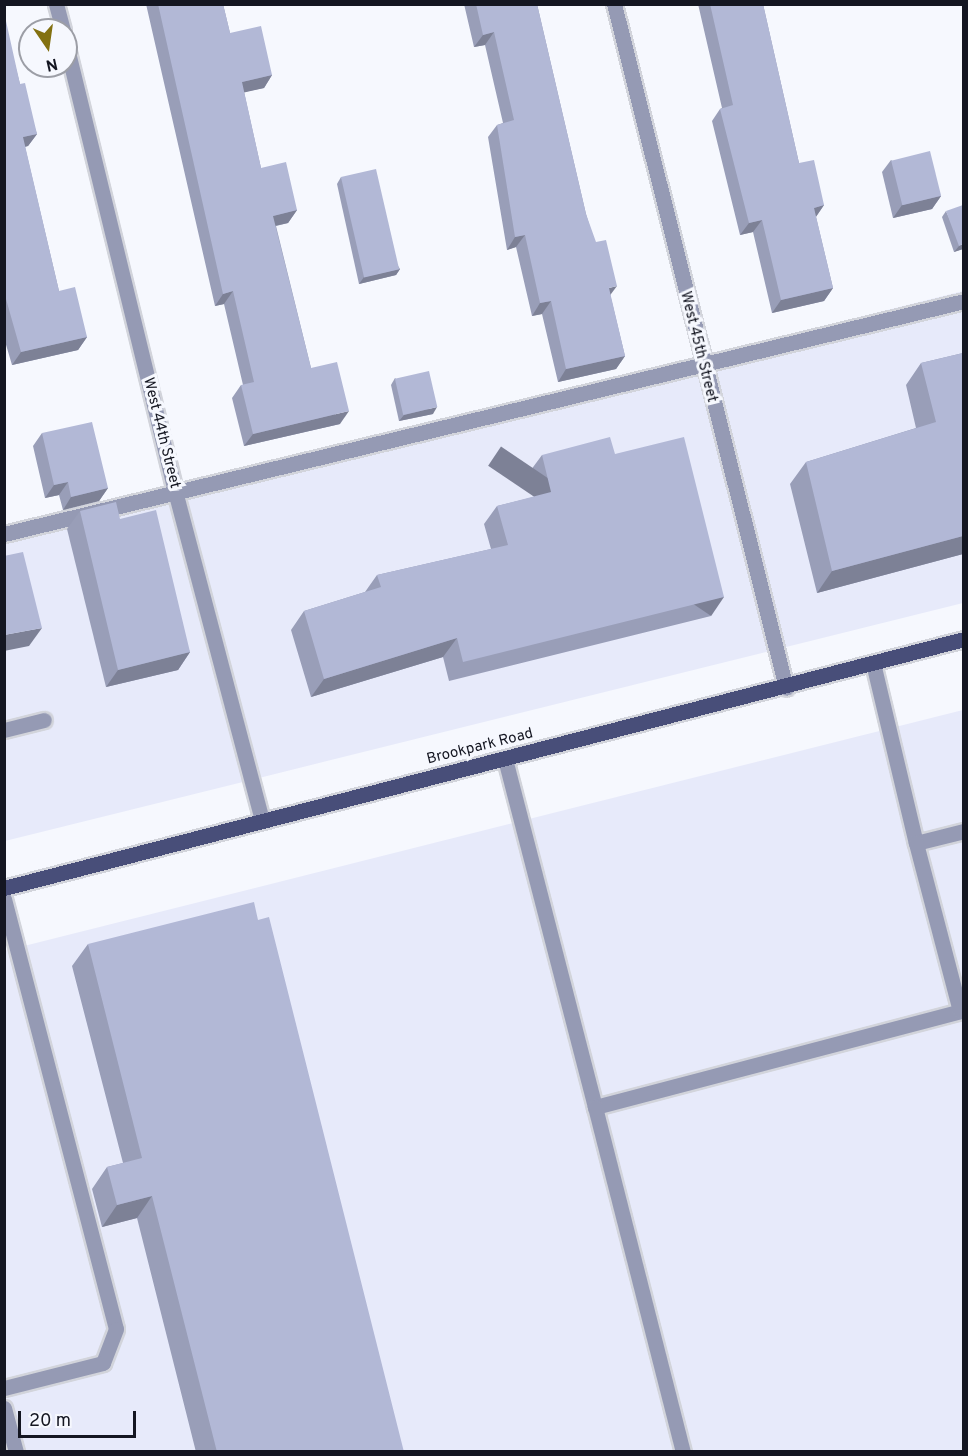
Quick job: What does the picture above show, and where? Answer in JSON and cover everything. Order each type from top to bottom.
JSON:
[{"type":"main road","name":"Brookpark Road","points":[[4,888],[786,688],[963,639]]},
{"type":"street","name":"West 45th Street","points":[[614,4],[702,367],[786,688]]},
{"type":"street","name":"West 44th Street","points":[[74,78],[175,491],[262,821]]},
{"type":"street","points":[[4,534],[175,491],[702,367],[963,301]]},
{"type":"street","points":[[595,1107],[962,1012],[916,843],[873,663]]},
{"type":"street","points":[[4,730],[44,720]]},
{"type":"street","points":[[505,759],[683,1452]]},
{"type":"street","points":[[916,843],[963,831]]},
{"type":"street","points":[[4,900],[116,1329],[103,1363],[4,1388]]},
{"type":"street","points":[[4,1408],[16,1452]]},
{"type":"shaded area","points":[[963,291],[963,603],[5,841],[4,532]]},
{"type":"shaded area","points":[[963,710],[963,1451],[5,1451],[4,951]]},
{"type":"building","points":[[158,4],[223,4],[230,33],[261,26],[272,75],[242,82],[261,168],[286,162],[297,210],[273,216],[311,368],[337,362],[349,411],[253,434],[241,385],[254,382],[233,291],[223,294]]},
{"type":"building","points":[[476,4],[537,4],[586,214],[596,242],[606,240],[617,286],[609,288],[625,356],[566,369],[551,301],[540,303],[525,235],[515,237],[497,125],[514,120],[494,32],[483,35]]},
{"type":"building","points":[[710,4],[763,4],[799,163],[814,160],[824,205],[814,208],[833,288],[781,300],[762,220],[749,223],[720,109],[733,105]]},
{"type":"building","points":[[6,21],[20,84],[25,83],[37,134],[23,137],[59,291],[75,287],[87,337],[21,352],[4,292],[4,22]]},
{"type":"building","points":[[930,151],[941,196],[902,205],[891,161]]},
{"type":"building","points":[[376,169],[399,269],[364,277],[341,177]]},
{"type":"building","points":[[963,205],[963,244],[959,246],[946,211]]},
{"type":"building","points":[[963,353],[963,536],[832,571],[806,462],[936,422],[921,363]]},
{"type":"building","points":[[429,371],[437,407],[403,415],[395,379]]},
{"type":"building","points":[[92,422],[108,488],[71,497],[68,482],[54,485],[42,433]]},
{"type":"building","points":[[610,437],[615,454],[684,437],[724,597],[463,662],[457,638],[324,679],[304,611],[381,587],[377,575],[508,545],[497,506],[551,492],[542,455]]},
{"type":"building","points":[[116,502],[120,519],[156,510],[190,652],[118,670],[80,511]]},
{"type":"building","points":[[23,552],[42,628],[4,635],[4,556]]},
{"type":"building","points":[[254,902],[258,920],[269,917],[404,1452],[217,1452],[152,1196],[117,1205],[107,1167],[142,1158],[88,944]]}]
